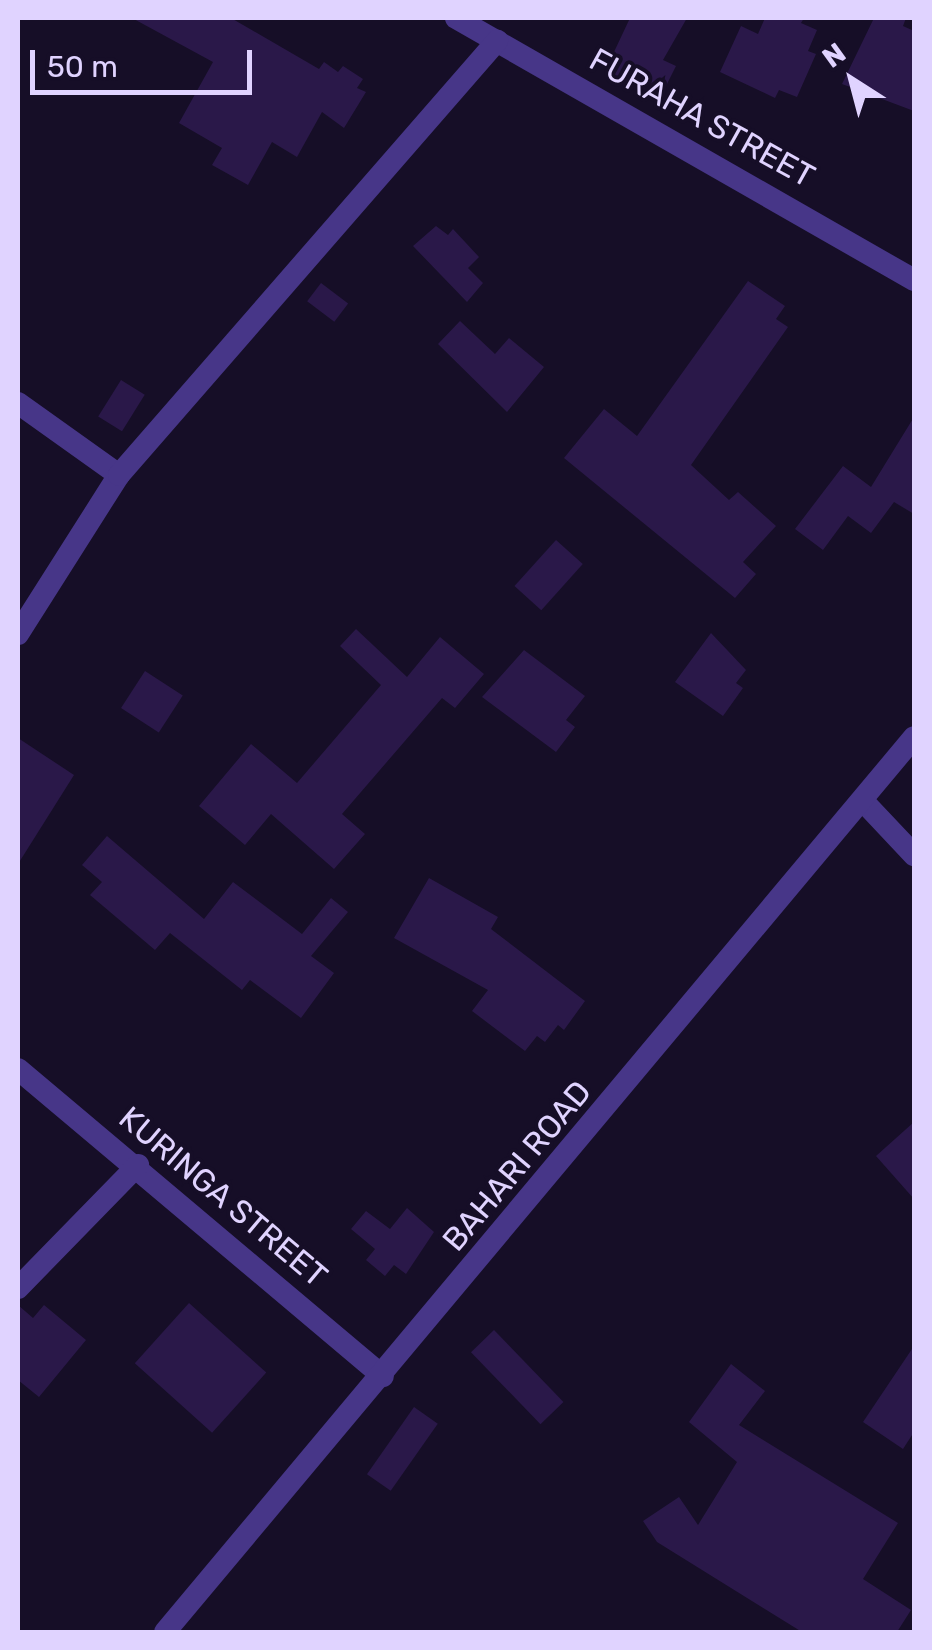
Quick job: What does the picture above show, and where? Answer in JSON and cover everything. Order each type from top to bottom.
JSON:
[{"type":"street","name":"FURAHA STREET","points":[[456,18],[914,280]]},
{"type":"street","points":[[18,634],[119,475],[497,42]]},
{"type":"street","points":[[18,403],[119,475]]},
{"type":"street","name":"BAHARI ROAD","points":[[165,1632],[384,1376],[864,802],[914,737]]},
{"type":"street","points":[[864,802],[914,856]]},
{"type":"street","name":"KURINGA STREET","points":[[18,1069],[138,1165],[384,1376]]},
{"type":"street","points":[[18,1288],[138,1165]]},
{"type":"building","points":[[132,18],[231,18],[319,69],[324,62],[338,72],[343,66],[363,79],[357,88],[366,92],[344,128],[322,112],[297,157],[272,142],[248,185],[212,165],[222,148],[179,123],[213,62]]},
{"type":"building","points":[[630,18],[687,18],[663,60],[676,66],[660,98],[605,71]]},
{"type":"building","points":[[765,18],[804,18],[801,23],[817,30],[808,51],[816,54],[797,97],[779,90],[775,98],[720,72],[741,26],[758,34]]},
{"type":"building","points":[[874,18],[906,18],[903,26],[914,31],[914,111],[842,84]]},
{"type":"building","points":[[436,226],[448,235],[453,229],[479,257],[468,268],[483,283],[467,302],[413,246]]},
{"type":"building","points":[[748,281],[785,306],[776,319],[788,327],[691,465],[729,500],[738,492],[776,526],[743,562],[756,574],[735,598],[564,458],[604,409],[637,436]]},
{"type":"building","points":[[321,283],[348,303],[334,322],[307,301]]},
{"type":"building","points":[[460,321],[495,354],[509,338],[544,367],[507,412],[438,344]]},
{"type":"building","points":[[121,380],[145,395],[122,431],[98,416]]},
{"type":"building","points":[[914,417],[914,514],[894,502],[871,533],[848,516],[823,550],[795,529],[843,466],[871,487]]},
{"type":"building","points":[[556,540],[583,564],[541,610],[515,586]]},
{"type":"building","points":[[356,629],[407,677],[440,637],[484,674],[455,708],[442,698],[342,814],[365,834],[334,869],[271,814],[245,845],[199,806],[251,744],[297,783],[381,685],[340,646]]},
{"type":"building","points":[[711,633],[746,670],[736,683],[743,688],[723,716],[675,682]]},
{"type":"building","points":[[524,650],[585,696],[566,720],[575,727],[556,752],[482,697]]},
{"type":"building","points":[[145,671],[183,696],[159,732],[121,708]]},
{"type":"building","points":[[18,738],[74,775],[18,864]]},
{"type":"building","points":[[107,836],[204,919],[233,882],[302,934],[331,898],[348,912],[311,956],[334,973],[301,1018],[250,980],[242,990],[170,933],[155,950],[90,895],[102,882],[82,865]]},
{"type":"building","points":[[429,878],[498,917],[491,929],[585,1001],[564,1030],[558,1025],[545,1042],[537,1036],[525,1051],[472,1011],[488,990],[394,938]]},
{"type":"building","points":[[914,1122],[914,1199],[876,1156]]},
{"type":"building","points":[[407,1208],[434,1232],[406,1274],[394,1265],[385,1276],[366,1260],[375,1249],[351,1229],[366,1211],[390,1229]]},
{"type":"building","points":[[189,1303],[266,1373],[212,1433],[135,1363]]},
{"type":"building","points":[[18,1305],[33,1318],[44,1305],[86,1340],[39,1397],[18,1380]]},
{"type":"building","points":[[494,1330],[563,1402],[540,1424],[471,1352]]},
{"type":"building","points":[[914,1346],[914,1432],[903,1449],[863,1422]]},
{"type":"building","points":[[731,1364],[765,1391],[739,1425],[898,1523],[863,1579],[911,1610],[897,1632],[802,1632],[657,1542],[643,1521],[679,1497],[698,1525],[737,1462],[689,1422]]},
{"type":"building","points":[[414,1407],[438,1424],[391,1491],[367,1474]]}]
